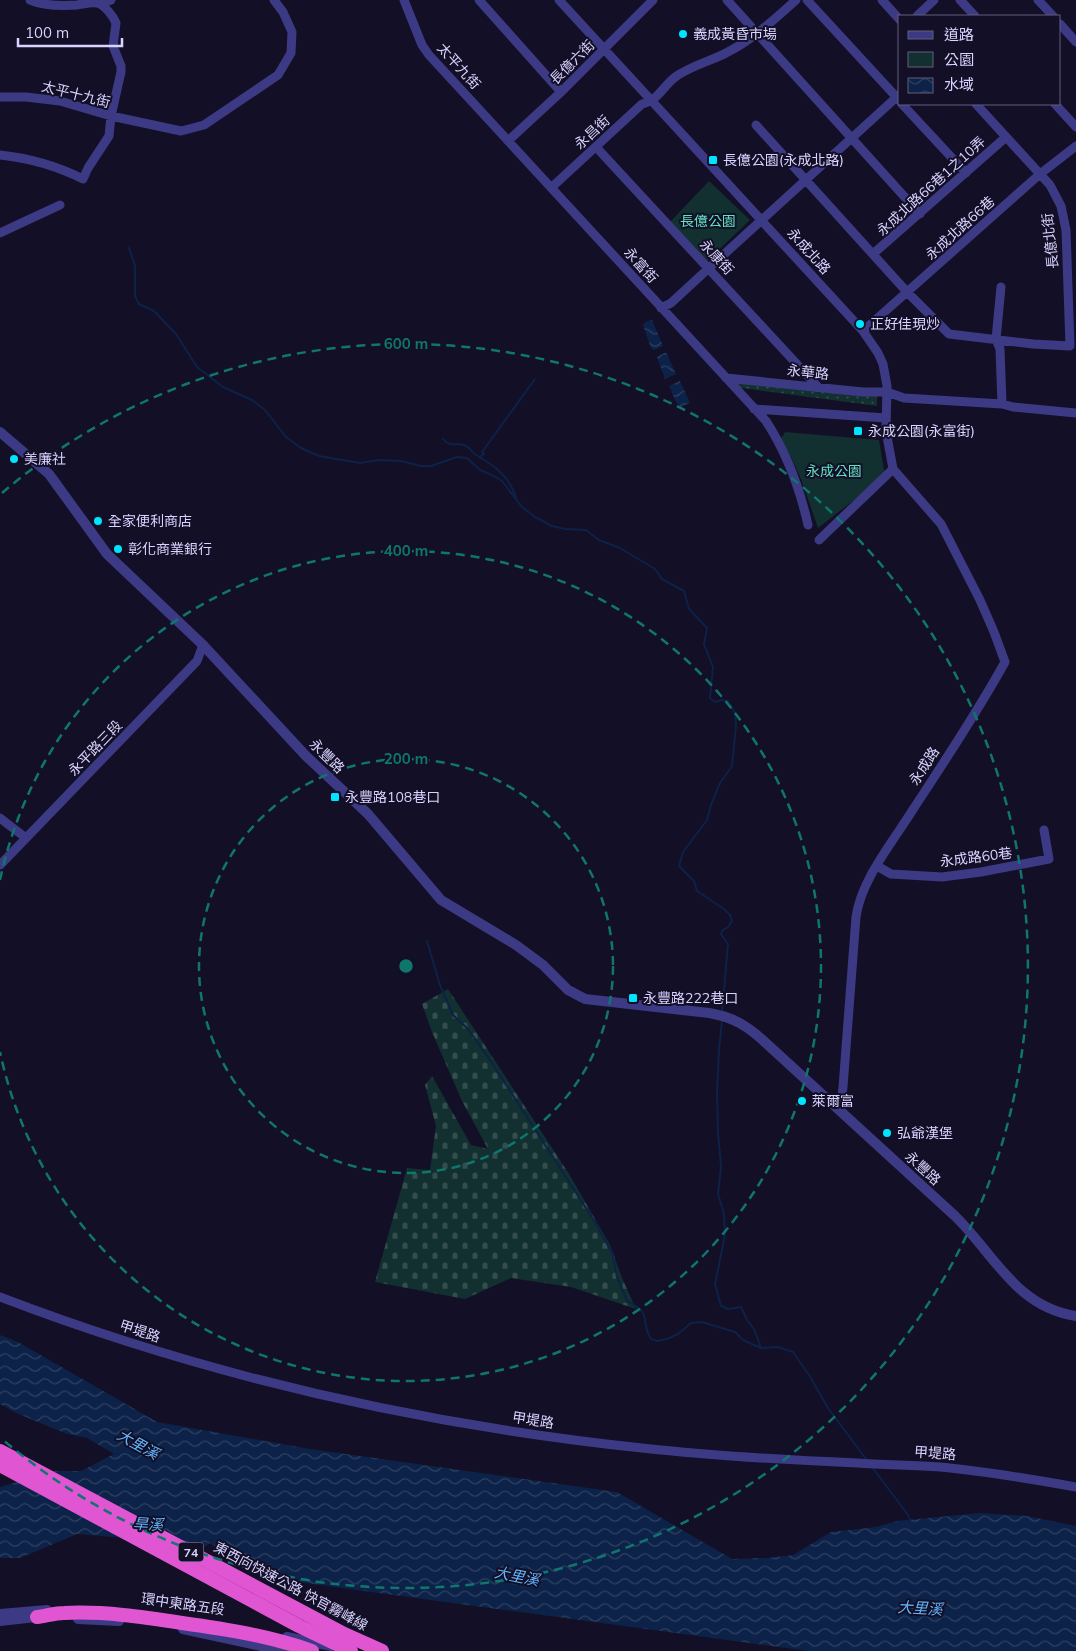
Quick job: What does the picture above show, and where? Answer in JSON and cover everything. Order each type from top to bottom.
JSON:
[{"type":"highway","name":"東西向快速公路 快官霧峰線","points":[[0,1451],[344,1634],[382,1651]]},
{"type":"highway","name":"74","points":[[0,1465],[300,1626],[351,1651]]},
{"type":"highway","points":[[38,1617],[63,1613],[103,1614],[152,1619],[229,1631],[312,1651]]},
{"type":"street","points":[[30,0],[51,4],[74,5],[100,4],[111,0]]},
{"type":"street","name":"太平十九街","points":[[0,97],[26,97],[60,101],[110,116],[181,131],[204,125],[278,75],[291,53],[292,32],[283,12],[274,0]]},
{"type":"street","name":"太平九街","points":[[404,0],[426,51],[508,141]]},
{"type":"street","points":[[478,0],[562,92]]},
{"type":"street","name":"永成北路","points":[[559,0],[863,331],[878,352],[883,364],[887,392]]},
{"type":"street","name":"長億六街","points":[[508,141],[562,92],[653,0]]},
{"type":"street","points":[[727,0],[920,214]]},
{"type":"street","name":"永昌街","points":[[552,187],[642,104],[652,101],[675,78],[728,52],[758,33],[796,0]]},
{"type":"street","points":[[807,0],[898,98]]},
{"type":"street","points":[[882,0],[898,18]]},
{"type":"street","points":[[918,15],[934,0]]},
{"type":"street","points":[[960,0],[974,15]]},
{"type":"street","points":[[1038,0],[1052,15]]},
{"type":"street","points":[[0,155],[29,159],[83,179],[109,136],[110,116],[121,72],[121,66],[112,46],[116,23],[108,11],[100,4]]},
{"type":"street","points":[[1061,25],[1076,42]]},
{"type":"street","points":[[662,308],[709,268],[851,138],[898,100]]},
{"type":"street","points":[[904,105],[966,173]]},
{"type":"street","name":"長億北街","points":[[977,105],[1040,174],[1055,194],[1065,219],[1070,346],[996,339]]},
{"type":"street","points":[[1055,105],[1076,127]]},
{"type":"street","points":[[756,125],[907,292],[949,334],[996,339]]},
{"type":"street","name":"永成北路66巷1之10弄","points":[[873,254],[1006,137]]},
{"type":"street","name":"永富街","points":[[508,141],[754,408],[772,431],[798,491],[808,525]]},
{"type":"street","name":"永成北路66巷","points":[[863,331],[1040,174],[1076,146]]},
{"type":"street","name":"永康街","points":[[596,147],[818,387]]},
{"type":"street","points":[[0,233],[60,205]]},
{"type":"street","points":[[1001,287],[996,339],[1000,349],[1002,404]]},
{"type":"street","name":"永華路","points":[[726,378],[863,392],[887,392]]},
{"type":"street","points":[[887,392],[904,398],[1002,404],[1013,407],[1076,413]]},
{"type":"street","name":"永成路","points":[[834,1105],[842,1096],[857,907],[864,888],[1005,662],[980,600],[941,524],[894,470],[886,436],[887,392]]},
{"type":"street","points":[[754,408],[886,418]]},
{"type":"street","name":"永豐路","points":[[0,432],[49,474],[107,554],[203,645],[306,756],[368,814],[446,904],[516,945],[543,965],[568,990],[584,999],[722,1016],[752,1029],[961,1222],[1007,1278],[1024,1294],[1052,1310],[1076,1316]]},
{"type":"street","points":[[819,540],[894,470]]},
{"type":"street","name":"永平路三段","points":[[0,865],[197,661],[203,645]]},
{"type":"street","points":[[0,818],[26,838]]},
{"type":"street","name":"永成路60巷","points":[[877,866],[891,874],[942,877],[1049,860],[1044,830]]},
{"type":"street","name":"甲堤路","points":[[0,1296],[92,1330],[223,1370],[347,1400],[444,1419],[571,1440],[642,1448],[742,1457],[962,1469],[1076,1487]]},
{"type":"street","name":"環中東路五段","points":[[0,1614],[68,1608],[115,1609],[207,1621],[360,1651]]},
{"type":"street","name":"環中東路五段","points":[[0,1621],[38,1617],[152,1624],[284,1651]]},
{"type":"green space","name":"長億公園","points":[[709,181],[750,220],[707,261],[670,222]]},
{"type":"green space","points":[[734,380],[877,394],[877,406],[741,388]]},
{"type":"green space","name":"永成公園","points":[[785,432],[879,440],[885,476],[818,528],[801,479],[791,457],[779,442]]},
{"type":"green space","points":[[448,989],[569,1174],[610,1245],[636,1309],[571,1287],[511,1278],[465,1299],[375,1282],[407,1168],[430,1170],[436,1126],[425,1085],[432,1076],[471,1145],[488,1149],[462,1101],[422,1004]]},
{"type":"water","points":[[652,320],[663,346],[654,350],[651,348],[643,325],[645,322]]},
{"type":"water","points":[[666,352],[676,374],[665,379],[657,357]]},
{"type":"water","points":[[680,381],[690,403],[681,407],[676,402],[669,386]]},
{"type":"water","points":[[0,1335],[18,1342],[157,1422],[310,1449],[617,1492],[732,1559],[793,1555],[831,1532],[876,1527],[897,1521],[980,1513],[1027,1516],[1076,1526],[1076,1651],[809,1651],[283,1580],[278,1576],[265,1575],[243,1564],[245,1555],[234,1560],[210,1543],[199,1551],[196,1544],[77,1534],[20,1558],[0,1558],[0,1487],[55,1471],[81,1471],[114,1454],[87,1438],[67,1434],[16,1413],[0,1404]]},
{"type":"waterway","points":[[129,248],[135,266],[135,296],[139,304],[154,311],[176,334],[197,367],[223,387],[252,400],[265,410],[286,437],[301,448],[319,456],[360,463],[379,460],[401,461],[421,466],[431,466],[457,457],[467,458],[480,470],[502,481],[522,507],[535,517],[552,526],[586,530],[599,540],[620,548],[655,569],[662,579],[684,591],[689,609],[707,628],[704,644],[713,667],[710,698],[715,702],[721,700],[728,701],[735,713],[736,726],[732,766],[720,783],[707,820],[683,852],[679,866],[694,881],[697,891],[724,909],[730,915],[732,921],[721,934],[728,944],[722,1013]]},
{"type":"waterway","points":[[480,457],[484,454],[482,452],[535,379]]},
{"type":"waterway","points":[[443,439],[450,444],[466,446],[489,463],[506,478],[516,498]]},
{"type":"waterway","points":[[427,941],[440,985],[453,1015],[468,1029],[490,1060],[595,1222],[612,1253],[617,1277],[627,1301],[643,1314],[651,1339],[657,1341],[667,1339],[678,1334],[691,1323],[702,1322],[735,1332],[743,1340],[761,1348],[778,1347],[793,1352],[828,1408],[866,1459]]},
{"type":"waterway","points":[[722,1020],[717,1092],[721,1167],[718,1194],[724,1214],[725,1235],[715,1284],[721,1306],[728,1309],[741,1307],[754,1329],[761,1348]]},
{"type":"waterway","points":[[872,1467],[910,1520]]},
{"type":"place","name":"義成黃昏市場","points":[[683,34]]},
{"type":"place","name":"長億公園(永成北路)","points":[[713,160]]},
{"type":"place","name":"正好佳現炒","points":[[860,324]]},
{"type":"place","name":"永成公園(永富街)","points":[[858,431]]},
{"type":"place","name":"美廉社","points":[[14,459]]},
{"type":"place","name":"全家便利商店","points":[[98,521]]},
{"type":"place","name":"彰化商業銀行","points":[[118,549]]},
{"type":"place","name":"永豐路108巷口","points":[[335,797]]},
{"type":"place","name":"永豐路222巷口","points":[[633,998]]},
{"type":"place","name":"萊爾富","points":[[802,1101]]},
{"type":"place","name":"弘爺漢堡","points":[[887,1133]]},
{"type":"water label","name":"大里溪","points":[[138,1444]]},
{"type":"water label","name":"旱溪","points":[[148,1524]]},
{"type":"water label","name":"大里溪","points":[[517,1576]]},
{"type":"water label","name":"大里溪","points":[[920,1608]]}]
